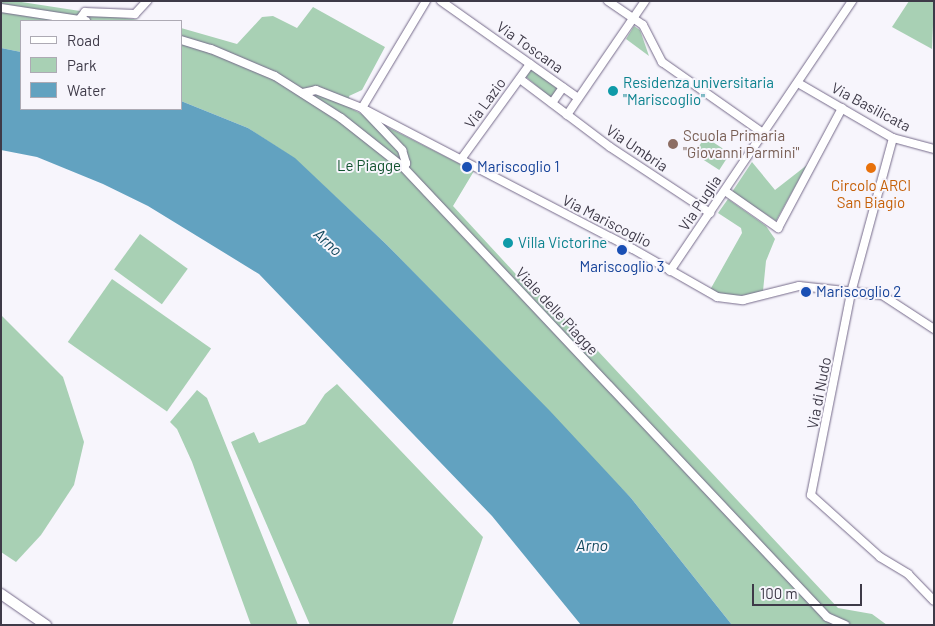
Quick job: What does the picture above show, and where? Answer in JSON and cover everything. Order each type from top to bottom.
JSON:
[{"type":"main road","points":[[1,594],[46,625]]},
{"type":"street","points":[[82,20],[85,12],[135,14],[146,1]]},
{"type":"street","points":[[404,168],[406,163],[402,150],[362,108],[426,1]]},
{"type":"street","name":"Via Toscana","points":[[441,1],[578,98]]},
{"type":"street","points":[[608,1],[644,28],[660,60],[763,134]]},
{"type":"street","points":[[567,115],[644,1]]},
{"type":"street","name":"Via Puglia","points":[[670,271],[852,1]]},
{"type":"street","points":[[1,8],[76,20]]},
{"type":"street","name":"Viale delle Piagge","points":[[182,40],[240,60],[303,92],[341,118],[404,168],[829,621],[845,625]]},
{"type":"street","name":"Via Lazio","points":[[462,158],[530,64]]},
{"type":"street","name":"Via Umbria","points":[[520,79],[626,159],[710,213]]},
{"type":"street","name":"Via Basilicata","points":[[798,83],[893,138],[934,149]]},
{"type":"street","points":[[552,103],[563,87]]},
{"type":"street","name":"Via Mariscoglio","points":[[303,92],[316,90],[362,108],[462,158],[726,300],[743,300],[799,286],[890,298],[934,329]]},
{"type":"street","points":[[725,190],[778,228],[842,108]]},
{"type":"street","name":"Via di Nudo","points":[[893,138],[851,293],[811,495],[880,557],[908,574],[934,601]]},
{"type":"green space","points":[[1,1],[15,1],[138,20],[20,20],[20,52],[1,48]]},
{"type":"green space","points":[[909,1],[934,1],[932,49],[892,27]]},
{"type":"green space","name":"Le Piagge","points":[[313,7],[385,47],[362,90],[349,96],[352,109],[474,171],[453,206],[525,284],[527,282],[597,350],[838,608],[872,614],[887,625],[732,625],[631,498],[387,245],[294,158],[248,128],[182,101],[182,28],[237,44],[262,17],[273,16],[297,28]]},
{"type":"green space","points":[[634,26],[640,30],[649,56],[626,39]]},
{"type":"green space","points":[[531,69],[558,89],[551,98],[526,77]]},
{"type":"green space","points":[[705,137],[730,153],[719,170],[694,154]]},
{"type":"green space","points":[[752,162],[775,190],[807,165],[776,221],[732,192]]},
{"type":"green space","points":[[728,199],[766,226],[775,239],[766,261],[763,291],[755,294],[727,297],[710,290],[742,233],[741,228],[718,213]]},
{"type":"green space","points":[[140,234],[188,269],[162,304],[114,270]]},
{"type":"green space","points":[[112,279],[211,348],[167,411],[68,342]]},
{"type":"green space","points":[[1,315],[63,377],[84,442],[74,485],[41,535],[16,562],[1,552]]},
{"type":"green space","points":[[337,384],[483,537],[452,625],[310,625],[231,442],[254,432],[259,443],[305,424],[325,394]]},
{"type":"green space","points":[[197,390],[207,398],[298,625],[251,625],[192,462],[177,429],[170,422]]},
{"type":"water","name":"Arno","points":[[1,48],[20,52],[20,110],[182,110],[182,101],[248,128],[295,158],[387,245],[550,411],[631,498],[732,625],[581,625],[492,516],[259,274],[148,206],[103,184],[37,157],[1,150]]},
{"type":"place","name":"Residenza universitaria \"Mariscoglio\"","points":[[613,91]]},
{"type":"place","name":"Scuola Primaria \"Giovanni Parmini\"","points":[[673,144]]},
{"type":"place","name":"Mariscoglio 1","points":[[467,167]]},
{"type":"place","name":"Circolo ARCI San Biagio","points":[[871,168]]},
{"type":"place","name":"Villa Victorine","points":[[508,243]]},
{"type":"place","name":"Mariscoglio 3","points":[[622,250]]},
{"type":"place","name":"Mariscoglio 2","points":[[806,292]]}]
